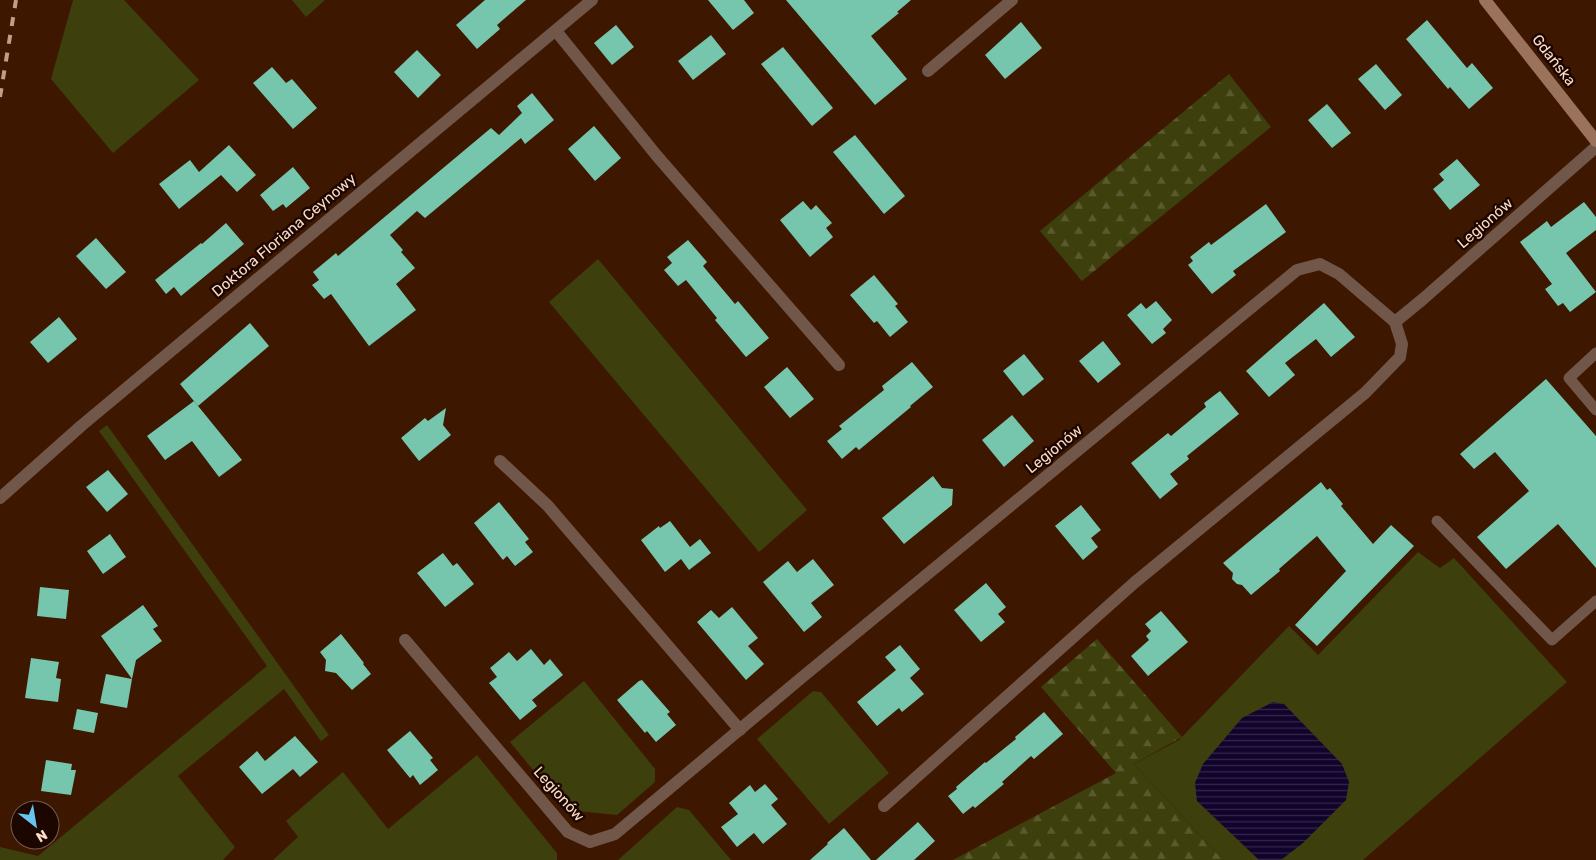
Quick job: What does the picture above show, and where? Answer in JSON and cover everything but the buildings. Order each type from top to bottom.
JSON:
[{"type":"main road","name":"Gdańska","points":[[1485,0],[1596,141]]},
{"type":"street","name":"Doktora Floriana Ceynowy","points":[[0,498],[88,420],[592,0]]},
{"type":"street","points":[[928,71],[1012,0]]},
{"type":"street","points":[[556,31],[657,156],[839,365]]},
{"type":"street","name":"Legionów","points":[[405,640],[568,832],[590,842],[615,834],[1297,270],[1320,264],[1339,274],[1395,322],[1596,147]]},
{"type":"street","points":[[884,806],[1134,583],[1365,393],[1400,356],[1402,344],[1395,322]]},
{"type":"street","points":[[500,461],[548,506],[740,730]]},
{"type":"lane","points":[[1596,353],[1569,378],[1596,410]]},
{"type":"lane","points":[[1437,522],[1552,640],[1596,602]]},
{"type":"green space","points":[[73,0],[124,0],[199,80],[113,153],[51,79]]},
{"type":"green space","points":[[292,0],[325,0],[306,17]]},
{"type":"green space","points":[[1229,74],[1271,127],[1082,281],[1040,231]]},
{"type":"green space","points":[[598,259],[807,510],[759,552],[549,302]]},
{"type":"green space","points":[[107,425],[329,735],[321,741],[284,689],[178,776],[235,847],[223,860],[0,860],[0,847],[38,856],[45,850],[60,850],[60,838],[267,666],[99,431]]},
{"type":"green space","points":[[1418,552],[1440,568],[1454,558],[1567,682],[1363,860],[1223,860],[1134,764],[1179,740],[1289,626],[1318,655]]},
{"type":"green space","points":[[1097,639],[1182,737],[1134,764],[1223,860],[953,860],[1116,773],[1041,687]]},
{"type":"green space","points":[[584,681],[655,769],[655,782],[617,815],[566,810],[510,742]]},
{"type":"green space","points":[[813,691],[821,692],[889,773],[829,824],[757,739]]},
{"type":"green space","points":[[477,755],[557,853],[557,860],[273,860],[298,837],[286,821],[343,772],[388,829]]},
{"type":"green space","points":[[677,807],[689,810],[731,860],[618,860]]},
{"type":"shaded area","points":[[1273,702],[1284,704],[1342,764],[1349,782],[1346,800],[1303,843],[1281,860],[1259,860],[1197,801],[1195,783],[1203,764],[1242,718]]},
{"type":"railway","points":[[0,97],[16,0]]}]
